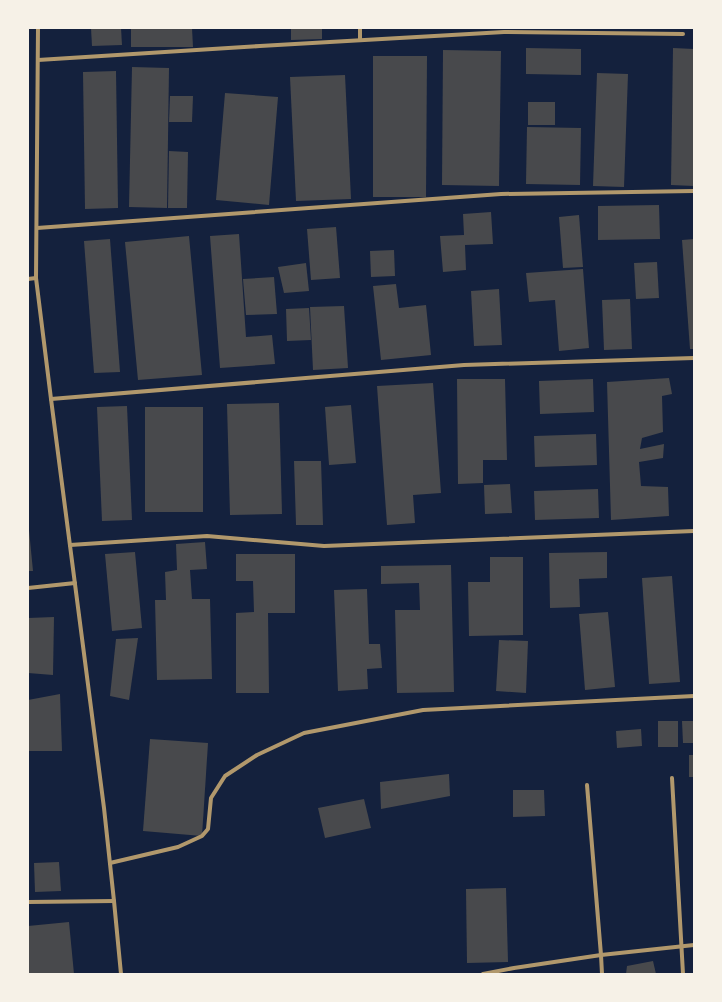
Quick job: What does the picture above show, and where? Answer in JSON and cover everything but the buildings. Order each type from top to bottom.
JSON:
[{"type":"lane","points":[[38,28],[36,278],[104,808],[121,974]]},
{"type":"lane","points":[[360,28],[360,40]]},
{"type":"lane","points":[[38,60],[504,30],[683,34]]},
{"type":"lane","points":[[37,228],[501,194],[694,191]]},
{"type":"lane","points":[[28,279],[36,278]]},
{"type":"lane","points":[[51,399],[464,365],[694,358]]},
{"type":"lane","points":[[70,545],[206,536],[324,546],[694,531]]},
{"type":"lane","points":[[28,588],[75,584]]},
{"type":"lane","points":[[110,863],[178,847],[202,836],[208,829],[210,798],[225,776],[256,755],[304,733],[424,710],[694,696]]},
{"type":"lane","points":[[672,778],[683,974]]},
{"type":"lane","points":[[587,785],[602,974]]},
{"type":"lane","points":[[28,902],[114,901]]},
{"type":"lane","points":[[483,974],[601,955],[694,945]]},
{"type":"lane","points":[[514,968],[514,974]]}]
